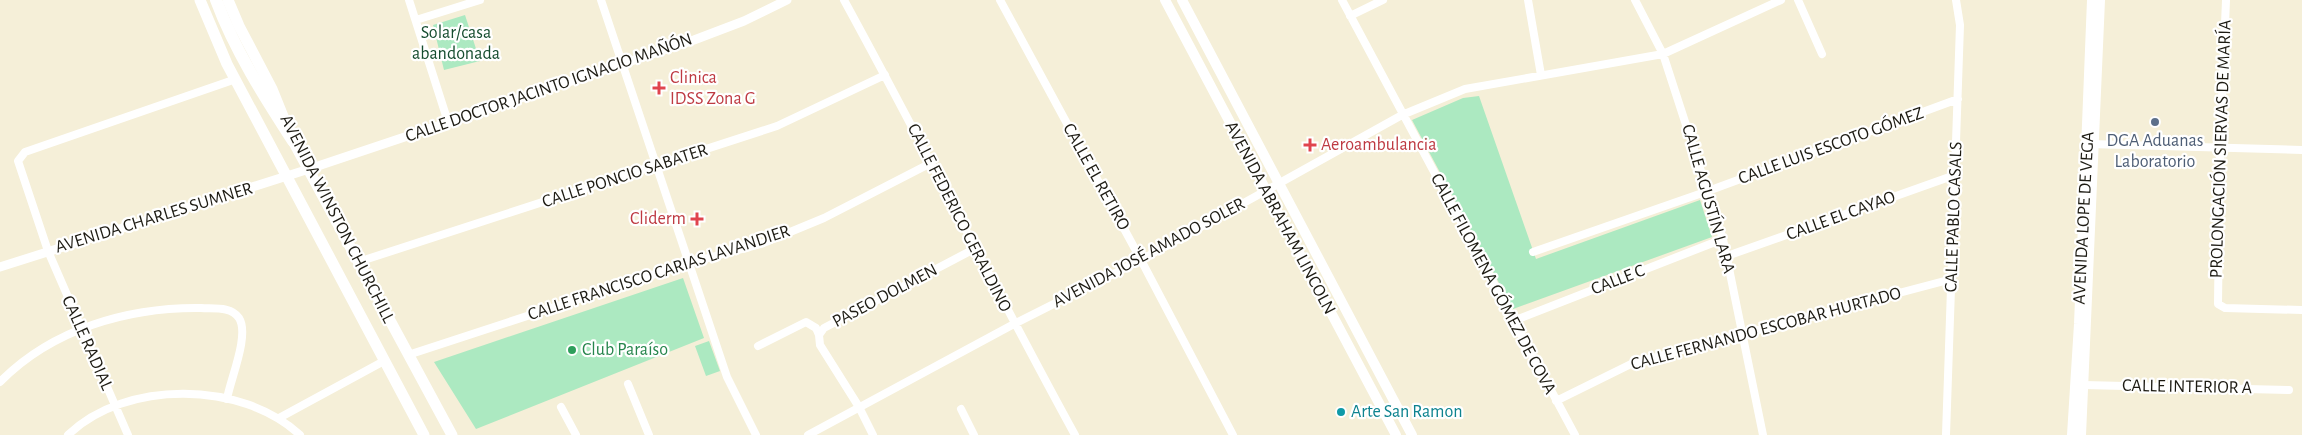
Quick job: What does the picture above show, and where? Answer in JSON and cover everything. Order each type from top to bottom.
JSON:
[{"type":"highway","points":[[216,0],[235,44],[260,90],[293,141]]},
{"type":"main road","name":"AVENIDA WINSTON CHURCHILL","points":[[200,0],[211,30],[236,79],[424,435]]},
{"type":"main road","name":"AVENIDA WINSTON CHURCHILL","points":[[228,0],[239,26],[272,88],[293,141],[452,435]]},
{"type":"main road","name":"AVENIDA ABRAHAM LINCOLN","points":[[1164,0],[1396,435]]},
{"type":"main road","name":"AVENIDA ABRAHAM LINCOLN","points":[[1182,0],[1410,434]]},
{"type":"main road","name":"AVENIDA LOPE DE VEGA","points":[[2081,435],[2091,144],[2092,0]]},
{"type":"main road","name":"AVENIDA LOPE DE VEGA","points":[[2072,435],[2100,0]]},
{"type":"street","points":[[409,0],[448,122]]},
{"type":"street","points":[[416,20],[480,0]]},
{"type":"street","points":[[601,0],[727,377],[756,435]]},
{"type":"street","name":"CALLE DOCTOR JACINTO IGNACIO MAÑÓN","points":[[309,169],[623,64],[744,21],[787,0]]},
{"type":"street","name":"CALLE FEDERICO GERALDINO","points":[[844,0],[976,248],[1014,324],[1076,435]]},
{"type":"street","name":"CALLE EL RETIRO","points":[[1000,0],[1141,260],[1233,435]]},
{"type":"street","name":"CALLE FILOMENA GÓMEZ DE COVA","points":[[1342,0],[1575,435]]},
{"type":"street","points":[[1350,16],[1383,0]]},
{"type":"street","points":[[1528,0],[1541,75]]},
{"type":"street","name":"CALLE AGUSTÍN LARA","points":[[1635,0],[1663,54],[1724,240],[1763,435]]},
{"type":"street","name":"AVENIDA JOSÉ AMADO SOLER","points":[[808,435],[1014,324],[1141,260],[1402,114],[1465,88],[1663,54],[1781,0]]},
{"type":"street","points":[[1798,0],[1822,54]]},
{"type":"street","name":"CALLE PABLO CASALS","points":[[1946,435],[1960,25],[1956,0]]},
{"type":"street","name":"PROLONGACIÓN SIERVAS DE MARÍA","points":[[2226,0],[2220,147],[2218,304],[2224,308],[2302,310]]},
{"type":"street","name":"CALLE PONCIO SABATER","points":[[358,262],[656,165],[721,146],[777,126],[885,75]]},
{"type":"street","name":"CALLE RADIAL","points":[[128,435],[48,251],[19,166],[21,155],[236,79]]},
{"type":"street","name":"CALLE LUIS ESCOTO GÓMEZ","points":[[1534,252],[1708,191],[1958,99]]},
{"type":"street","points":[[2091,144],[2302,150]]},
{"type":"street","name":"CALLE FRANCISCO CARIAS LAVANDIER","points":[[408,355],[688,264],[761,244],[824,218],[931,163]]},
{"type":"street","name":"AVENIDA CHARLES SUMNER","points":[[0,266],[309,169]]},
{"type":"street","name":"CALLE EL CAYAO","points":[[1727,256],[1955,175]]},
{"type":"street","name":"CALLE C","points":[[1513,321],[1724,240]]},
{"type":"street","name":"PASEO DOLMEN","points":[[873,435],[859,407],[820,346],[819,335],[824,328],[976,248]]},
{"type":"street","name":"CALLE FERNANDO ESCOBAR HURTADO","points":[[1556,401],[1633,363],[1952,279]]},
{"type":"street","points":[[0,382],[27,359],[80,328],[111,318],[155,310],[218,309],[234,313],[239,318],[243,334],[227,399]]},
{"type":"street","points":[[758,346],[806,322],[816,328],[819,335]]},
{"type":"street","points":[[279,418],[384,361]]},
{"type":"street","points":[[628,384],[649,435]]},
{"type":"street","name":"CALLE INTERIOR A","points":[[2084,385],[2289,390]]},
{"type":"street","points":[[68,435],[90,419],[115,407],[156,396],[198,394],[255,406],[279,418],[300,435]]},
{"type":"street","points":[[561,407],[576,435]]},
{"type":"street","points":[[961,409],[974,435]]},
{"type":"green space","name":"Solar/casa abandonada","points":[[465,15],[480,61],[444,70],[433,25]]},
{"type":"green space","points":[[1479,96],[1536,259],[1700,200],[1712,237],[1513,309],[1412,120],[1463,98]]},
{"type":"green space","name":"Club Paraíso","points":[[683,278],[704,338],[476,429],[434,362]]},
{"type":"green space","points":[[709,341],[720,371],[706,376],[695,346]]},
{"type":"place","name":"Clinica IDSS Zona G","points":[[659,88]]},
{"type":"place","name":"DGA Aduanas Laboratorio","points":[[2155,122]]},
{"type":"place","name":"Aeroambulancia","points":[[1310,145]]},
{"type":"place","name":"Cliderm","points":[[697,219]]},
{"type":"place","name":"Club Paraíso","points":[[572,350]]},
{"type":"place","name":"Arte San Ramon","points":[[1341,412]]}]
